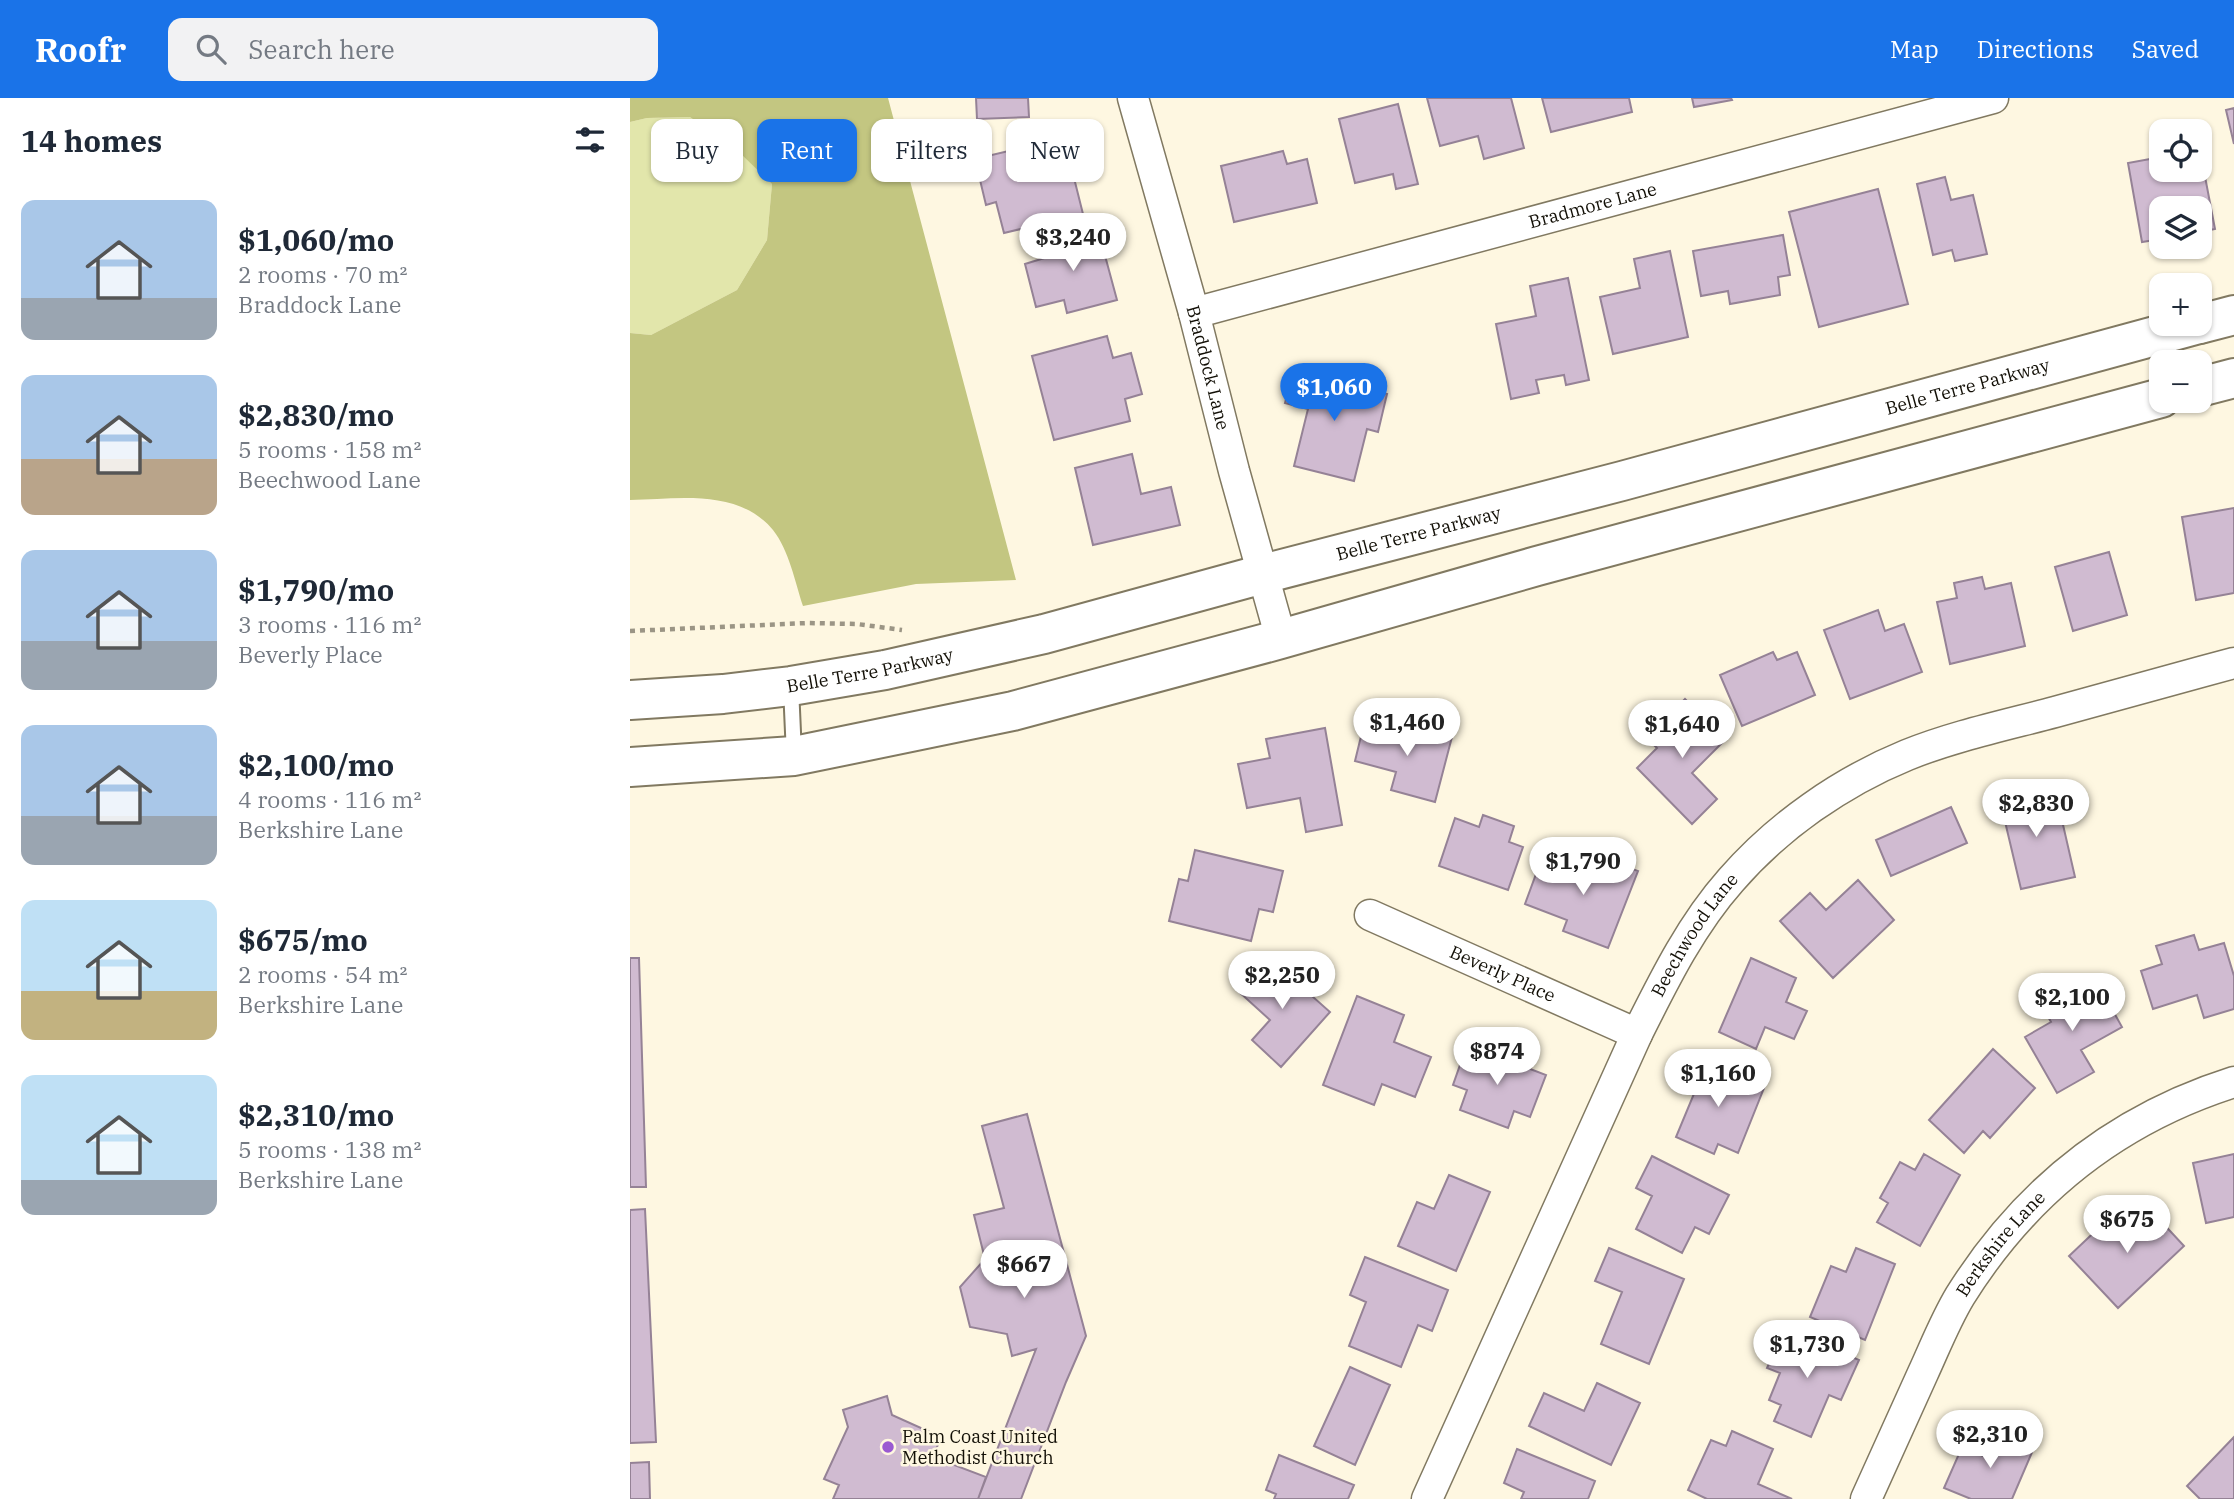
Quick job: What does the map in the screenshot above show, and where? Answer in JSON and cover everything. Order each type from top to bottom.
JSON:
[{"type":"main road","name":"Belle Terre Parkway","points":[[2212,320],[2234,314]]},
{"type":"main road","name":"Belle Terre Parkway","points":[[639,703],[791,686],[950,656],[1044,634],[2156,336]]},
{"type":"main road","points":[[2212,384],[2234,378]]},
{"type":"main road","points":[[630,768],[794,755],[1013,711],[2149,401]]},
{"type":"street","name":"Braddock Lane","points":[[1133,98],[1194,313],[1281,639]]},
{"type":"street","name":"Bradmore Lane","points":[[1194,313],[1993,98]]},
{"type":"street","name":"Beechwood Lane","points":[[1427,1499],[1637,1034],[1668,972],[1709,906],[1731,879],[1759,851],[1822,800],[1908,754],[1989,729],[2234,663]]},
{"type":"street","name":"Beverly Place","points":[[1370,915],[1637,1034]]},
{"type":"street","name":"Berkshire Lane","points":[[1866,1499],[1959,1298],[1994,1247],[2020,1217],[2051,1184],[2109,1140],[2173,1104],[2234,1082]]},
{"type":"lane","points":[[791,686],[794,755]]},
{"type":"path","points":[[630,631],[808,623]]},
{"type":"green space","points":[[630,98],[888,98],[894,119],[871,119],[871,182],[910,182],[1016,580],[916,584],[803,606],[779,538],[759,517],[743,507],[706,499],[630,500],[630,333],[651,335],[737,290],[767,240],[772,184],[770,182],[857,182],[857,119],[757,119],[757,169],[743,156],[743,119],[647,118],[630,122]]},
{"type":"green space","points":[[647,118],[693,119],[651,119],[651,182],[743,182],[743,155],[757,169],[757,182],[772,184],[767,240],[737,290],[651,335],[630,333],[630,122]]},
{"type":"building","points":[[976,98],[1028,98],[1029,117],[977,119]]},
{"type":"building","points":[[1427,98],[1511,98],[1524,148],[1484,159],[1478,136],[1440,146]]},
{"type":"building","points":[[1542,98],[1629,98],[1632,112],[1551,132]]},
{"type":"building","points":[[1692,98],[1731,98],[1732,100],[1694,107]]},
{"type":"building","points":[[1398,104],[1418,184],[1396,189],[1393,174],[1355,183],[1339,119]]},
{"type":"building","points":[[2234,108],[2234,144],[2226,110]]},
{"type":"building","points":[[1283,151],[1287,164],[1307,159],[1317,203],[1234,222],[1221,166]]},
{"type":"building","points":[[1006,152],[1006,182],[1075,182],[1083,214],[1004,233],[996,202],[986,205],[980,182],[992,182],[992,155]]},
{"type":"building","points":[[2149,159],[2149,182],[2206,182],[2209,196],[2149,196],[2149,241],[2142,242],[2128,163]]},
{"type":"building","points":[[1945,177],[1951,200],[1973,195],[1987,254],[1955,261],[1952,250],[1933,255],[1917,184]]},
{"type":"building","points":[[1878,189],[1908,304],[1819,327],[1789,212]]},
{"type":"building","points":[[1097,226],[1117,300],[1067,313],[1064,300],[1036,307],[1025,264],[1054,255],[1050,238]]},
{"type":"building","points":[[1783,235],[1790,275],[1778,277],[1780,295],[1730,304],[1728,291],[1701,296],[1693,251]]},
{"type":"building","points":[[1670,251],[1688,337],[1613,354],[1600,297],[1640,288],[1634,259]]},
{"type":"building","points":[[1568,278],[1589,380],[1566,385],[1564,375],[1536,380],[1539,393],[1511,399],[1496,324],[1536,316],[1530,286]]},
{"type":"building","points":[[1107,336],[1113,358],[1131,353],[1142,394],[1125,399],[1130,421],[1054,440],[1032,356]]},
{"type":"building","points":[[1293,371],[1387,394],[1378,432],[1367,429],[1354,481],[1294,466],[1308,409],[1285,403]]},
{"type":"building","points":[[1132,454],[1141,494],[1171,487],[1180,525],[1093,545],[1075,468]]},
{"type":"building","points":[[2234,508],[2234,593],[2196,600],[2182,517]]},
{"type":"building","points":[[2109,552],[2127,615],[2073,631],[2055,567]]},
{"type":"building","points":[[1982,577],[1985,589],[2011,583],[2025,646],[1950,664],[1937,602],[1957,598],[1954,583]]},
{"type":"building","points":[[1878,610],[1885,631],[1904,624],[1922,672],[1850,699],[1824,630]]},
{"type":"building","points":[[1773,652],[1777,660],[1797,652],[1815,695],[1742,726],[1720,675]]},
{"type":"building","points":[[1685,699],[1725,740],[1692,773],[1717,799],[1692,824],[1637,768],[1657,748],[1647,738]]},
{"type":"building","points":[[1400,723],[1452,737],[1435,802],[1391,790],[1396,772],[1355,761],[1364,724],[1397,733]]},
{"type":"building","points":[[1325,728],[1342,825],[1306,832],[1300,798],[1247,808],[1238,764],[1270,758],[1266,739]]},
{"type":"building","points":[[2026,785],[2032,809],[2058,803],[2075,877],[2021,889],[1998,792]]},
{"type":"building","points":[[1951,807],[1967,843],[1891,876],[1876,840]]},
{"type":"building","points":[[1483,815],[1514,826],[1509,842],[1523,847],[1508,890],[1439,866],[1455,818],[1479,827]]},
{"type":"building","points":[[1195,850],[1283,871],[1273,912],[1259,909],[1251,941],[1169,921],[1179,879],[1188,881]]},
{"type":"building","points":[[1543,855],[1593,874],[1600,857],[1638,871],[1608,948],[1563,931],[1567,920],[1525,904]]},
{"type":"building","points":[[1858,880],[1894,920],[1833,978],[1780,921],[1810,893],[1826,910]]},
{"type":"building","points":[[2194,935],[2199,950],[2224,943],[2234,976],[2234,1009],[2204,1018],[2197,995],[2153,1009],[2141,971],[2162,964],[2156,946]]},
{"type":"building","points":[[1268,957],[1330,1012],[1281,1067],[1252,1040],[1270,1020],[1238,991]]},
{"type":"building","points":[[630,958],[639,958],[646,1187],[630,1187]]},
{"type":"building","points":[[1751,958],[1796,978],[1786,1002],[1807,1011],[1794,1039],[1765,1027],[1756,1049],[1719,1032]]},
{"type":"building","points":[[2094,977],[2122,1027],[2081,1050],[2094,1072],[2057,1093],[2025,1037],[2051,1022],[2042,1006]]},
{"type":"building","points":[[1357,996],[1404,1015],[1394,1042],[1431,1057],[1415,1097],[1382,1084],[1374,1105],[1323,1085]]},
{"type":"building","points":[[1467,1045],[1546,1075],[1530,1117],[1514,1111],[1508,1128],[1460,1110],[1467,1090],[1453,1085]]},
{"type":"building","points":[[1993,1049],[2035,1088],[1990,1138],[1983,1131],[1964,1153],[1929,1120]]},
{"type":"building","points":[[1696,1059],[1764,1088],[1738,1153],[1718,1144],[1714,1154],[1676,1137],[1696,1089],[1685,1084]]},
{"type":"building","points":[[1027,1114],[1086,1336],[1021,1499],[978,1499],[1036,1349],[1012,1356],[1007,1334],[970,1327],[960,1287],[985,1259],[974,1215],[1004,1208],[982,1126]]},
{"type":"building","points":[[1924,1154],[1960,1175],[1920,1246],[1877,1222],[1888,1203],[1880,1198],[1900,1162],[1915,1170]]},
{"type":"building","points":[[2234,1154],[2234,1217],[2206,1223],[2193,1163]]},
{"type":"building","points":[[1652,1156],[1729,1195],[1709,1234],[1695,1227],[1682,1253],[1636,1229],[1652,1196],[1636,1188]]},
{"type":"building","points":[[1449,1175],[1490,1192],[1456,1271],[1398,1246],[1417,1202],[1434,1209]]},
{"type":"building","points":[[2145,1204],[2184,1246],[2118,1308],[2069,1256],[2104,1223],[2114,1233]]},
{"type":"building","points":[[645,1209],[656,1442],[630,1443],[630,1210]]},
{"type":"building","points":[[1609,1248],[1684,1279],[1649,1364],[1601,1344],[1622,1292],[1595,1281]]},
{"type":"building","points":[[1856,1248],[1895,1264],[1865,1340],[1810,1317],[1831,1266],[1846,1272]]},
{"type":"building","points":[[1365,1257],[1448,1290],[1432,1331],[1418,1325],[1401,1367],[1349,1346],[1366,1302],[1350,1295]]},
{"type":"building","points":[[1785,1328],[1859,1360],[1841,1400],[1829,1395],[1811,1437],[1774,1421],[1781,1405],[1769,1400],[1780,1373],[1767,1368]]},
{"type":"building","points":[[1350,1367],[1390,1385],[1355,1465],[1314,1446]]},
{"type":"building","points":[[1597,1383],[1640,1403],[1611,1465],[1529,1426],[1544,1393],[1584,1411]]},
{"type":"building","name":"Palm Coast United Methodist Church","points":[[887,1396],[892,1415],[941,1437],[933,1457],[986,1477],[978,1499],[833,1499],[839,1485],[824,1479],[848,1427],[843,1410]]},
{"type":"building","points":[[1732,1431],[1773,1449],[1758,1484],[1792,1499],[1707,1499],[1688,1490],[1711,1440],[1726,1446]]},
{"type":"building","points":[[1993,1432],[2033,1450],[2012,1499],[1971,1499],[1944,1488],[1962,1447],[1983,1456]]},
{"type":"building","points":[[2234,1437],[2234,1499],[2200,1499],[2187,1486]]},
{"type":"building","points":[[1517,1449],[1595,1481],[1588,1499],[1521,1499],[1524,1492],[1504,1483]]},
{"type":"building","points":[[1279,1455],[1354,1485],[1348,1499],[1274,1499],[1276,1494],[1266,1490]]},
{"type":"building","points":[[649,1462],[650,1499],[630,1499],[630,1463]]},
{"type":"place","name":"Palm Coast United Methodist Church","points":[[888,1447]]}]
